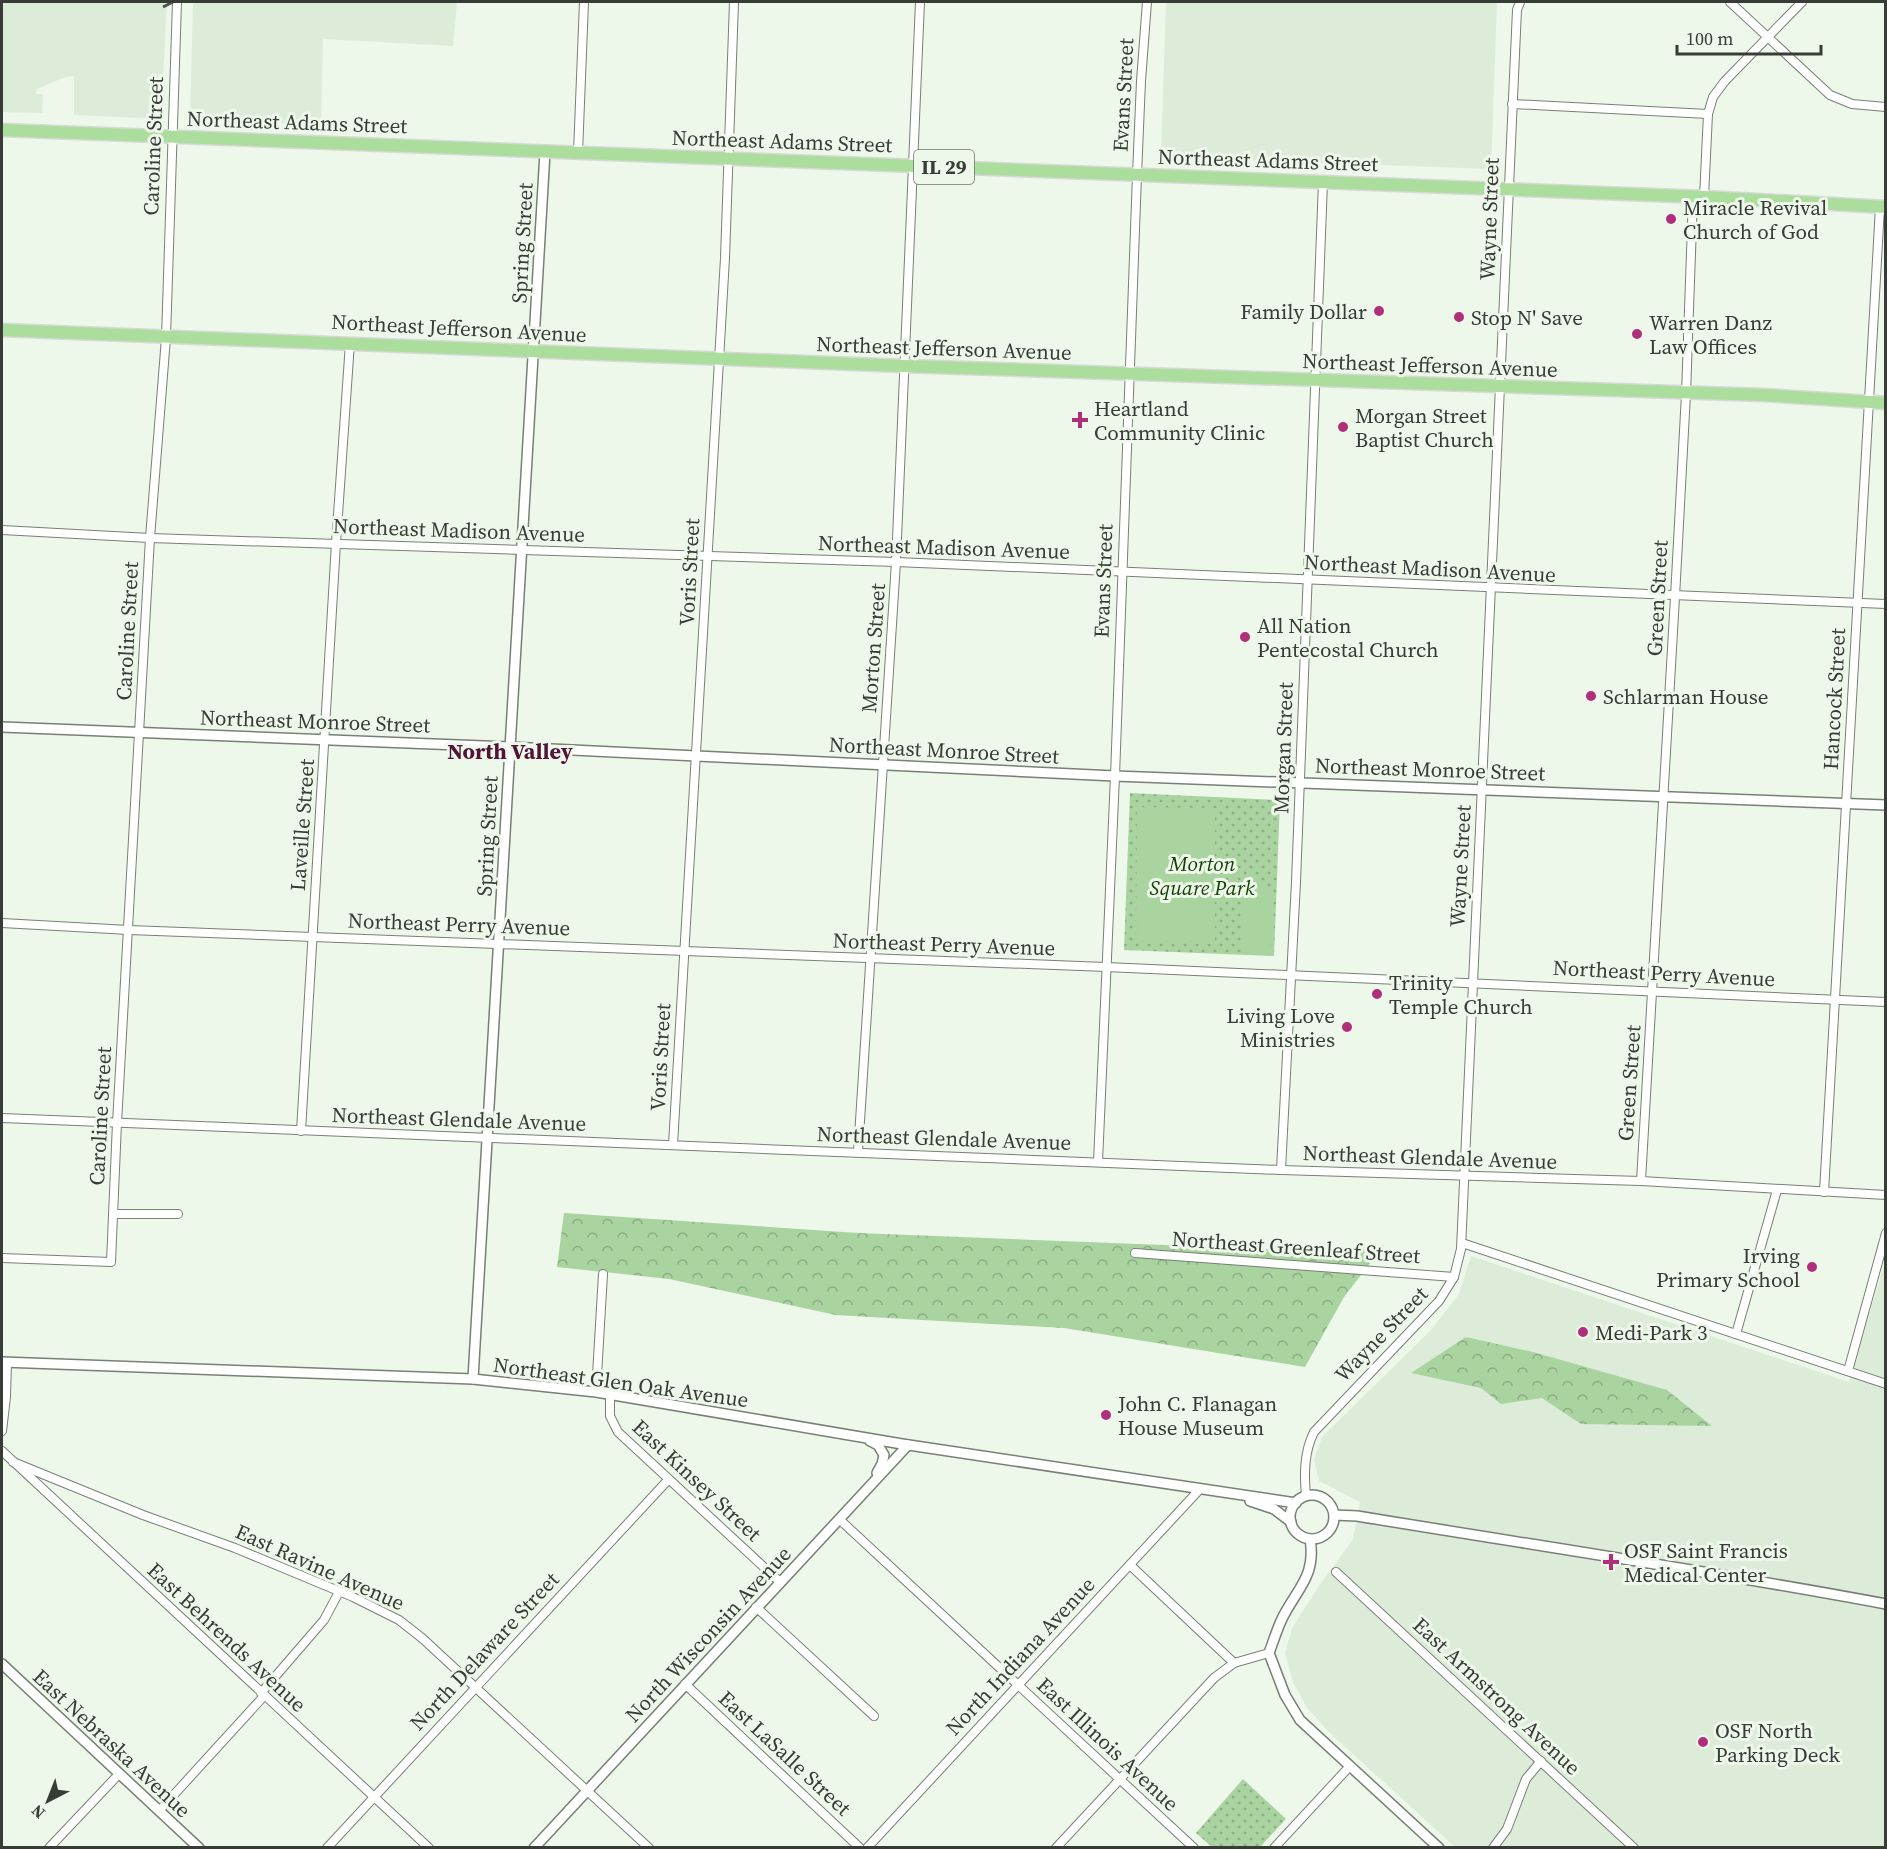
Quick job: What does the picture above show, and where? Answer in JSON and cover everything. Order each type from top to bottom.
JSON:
[{"type":"main road","name":"Northeast Adams Street","points":[[2,130],[1508,189],[1883,207]]},
{"type":"main road","name":"Northeast Jefferson Avenue","points":[[2,330],[904,366],[1764,396],[1886,403]]},
{"type":"street","name":"Caroline Street","points":[[2,1258],[111,1263],[150,538],[166,338],[177,2]]},
{"type":"street","points":[[578,153],[584,2]]},
{"type":"street","name":"Voris Street","points":[[674,1144],[729,159],[734,2]]},
{"type":"street","name":"Morton Street","points":[[858,1152],[896,562],[920,2]]},
{"type":"street","name":"Evans Street","points":[[1098,1162],[1137,175],[1147,2]]},
{"type":"street","name":"Wayne Street","points":[[1306,1496],[1304,1478],[1306,1458],[1314,1432],[1440,1301],[1454,1277],[1462,1243],[1471,982],[1501,386],[1508,189],[1517,10],[1520,2]]},
{"type":"street","points":[[1730,2],[1830,95],[1852,104],[1886,107]]},
{"type":"street","name":"Green Street","points":[[1641,1181],[1698,197],[1709,105],[1719,88],[1802,2]]},
{"type":"street","points":[[1512,105],[1708,114]]},
{"type":"street","name":"Spring Street","points":[[473,1379],[545,152]]},
{"type":"street","name":"Morgan Street","points":[[1281,1170],[1292,976],[1323,182]]},
{"type":"street","name":"Hancock Street","points":[[1824,1192],[1863,501],[1883,207]]},
{"type":"street","name":"Laveille Street","points":[[301,1131],[350,343]]},
{"type":"street","name":"Northeast Madison Avenue","points":[[2,530],[150,538],[896,562],[1675,597],[1886,604]]},
{"type":"street","name":"Northeast Monroe Street","points":[[2,727],[510,747],[1115,776],[1886,805]]},
{"type":"street","name":"Northeast Perry Avenue","points":[[2,923],[129,930],[1471,982],[1886,1002]]},
{"type":"street","name":"Northeast Glendale Avenue","points":[[2,1118],[1281,1170],[1641,1181],[1886,1195]]},
{"type":"street","points":[[1736,1334],[1777,1190]]},
{"type":"street","points":[[113,1214],[178,1214]]},
{"type":"street","points":[[1848,1371],[1886,1233]]},
{"type":"street","points":[[1462,1243],[1886,1384]]},
{"type":"street","name":"Northeast Greenleaf Street","points":[[1135,1253],[1454,1277]]},
{"type":"street","points":[[596,1392],[603,1274]]},
{"type":"street","points":[[2,1431],[4,1362]]},
{"type":"street","name":"Northeast Glen Oak Avenue","points":[[4,1362],[473,1379],[596,1392],[857,1436],[1296,1503]]},
{"type":"street","name":"East Kinsey Street","points":[[610,1394],[610,1416],[616,1430],[780,1582]]},
{"type":"street","points":[[857,1436],[875,1443],[884,1455],[879,1470],[863,1493]]},
{"type":"street","name":"North Wisconsin Avenue","points":[[534,1848],[908,1444]]},
{"type":"street","name":"East Behrends Avenue","points":[[2,1451],[429,1848]]},
{"type":"street","name":"East Ravine Avenue","points":[[13,1462],[123,1508],[235,1548],[386,1612],[403,1622],[648,1848]]},
{"type":"street","name":"North Delaware Street","points":[[327,1848],[668,1480]]},
{"type":"street","name":"North Indiana Avenue","points":[[867,1848],[1200,1489]]},
{"type":"street","name":"Northeast Glen Oak Avenue","points":[[1231,1494],[1274,1509],[1291,1521]]},
{"type":"street","points":[[1312,1495],[1324,1499],[1333,1509],[1334,1521],[1328,1533],[1317,1539],[1310,1539],[1298,1533],[1291,1521],[1292,1508],[1306,1496],[1312,1495]]},
{"type":"street","points":[[1334,1515],[1357,1516],[1886,1601]]},
{"type":"street","name":"East Illinois Avenue","points":[[839,1519],[1194,1848]]},
{"type":"street","points":[[1310,1539],[1313,1556],[1307,1575],[1284,1614],[1269,1653],[1285,1695],[1300,1720],[1439,1848]]},
{"type":"street","points":[[1130,1565],[1234,1663]]},
{"type":"street","name":"East Armstrong Avenue","points":[[1336,1572],[1634,1848]]},
{"type":"street","points":[[159,1811],[324,1620],[339,1592]]},
{"type":"street","points":[[756,1607],[874,1716]]},
{"type":"street","points":[[1056,1848],[1214,1678],[1234,1663],[1269,1653]]},
{"type":"street","name":"East Nebraska Avenue","points":[[2,1664],[199,1848]]},
{"type":"street","name":"East LaSalle Street","points":[[685,1684],[860,1848]]},
{"type":"street","points":[[1493,1848],[1507,1829],[1530,1772],[1541,1761]]},
{"type":"street","points":[[1274,1848],[1350,1766]]},
{"type":"street","points":[[49,1848],[119,1774]]},
{"type":"shaded area","points":[[2,2],[167,2],[161,119],[74,115],[74,76],[65,77],[37,89],[36,94],[43,94],[42,113],[2,112]]},
{"type":"shaded area","points":[[193,2],[457,2],[453,46],[323,39],[321,125],[190,119]]},
{"type":"shaded area","points":[[1166,2],[1497,2],[1491,169],[1161,157]]},
{"type":"shaded area","name":"OSF Saint Francis Medical Center","points":[[1471,1256],[1849,1382],[1885,1261],[1885,1847],[1455,1847],[1331,1734],[1307,1708],[1293,1682],[1285,1653],[1292,1628],[1353,1539],[1360,1502],[1319,1481],[1314,1460],[1322,1437],[1431,1330],[1459,1294]]},
{"type":"green space","name":"Morton Square Park","points":[[1130,793],[1280,800],[1274,956],[1124,950]]},
{"type":"green space","points":[[1137,807],[1215,808],[1215,940],[1136,940]]},
{"type":"green space","points":[[1244,886],[1273,888],[1270,953],[1241,952]]},
{"type":"green space","points":[[564,1213],[858,1233],[1292,1250],[1384,1245],[1344,1297],[1305,1367],[1064,1328],[836,1315],[669,1279],[557,1267]]},
{"type":"green space","points":[[1466,1337],[1533,1352],[1667,1390],[1712,1426],[1581,1424],[1542,1398],[1501,1404],[1481,1388],[1411,1373]]},
{"type":"green space","points":[[1243,1779],[1286,1819],[1260,1847],[1212,1847],[1196,1833]]},
{"type":"railway","points":[[163,7],[173,2]]},
{"type":"place","name":"Miracle Revival Church of God","points":[[1671,219]]},
{"type":"place","name":"Family Dollar","points":[[1379,311]]},
{"type":"place","name":"Stop N' Save","points":[[1459,317]]},
{"type":"place","name":"Warren Danz Law Offices","points":[[1637,334]]},
{"type":"place","name":"Heartland Community Clinic","points":[[1080,420]]},
{"type":"place","name":"Morgan Street Baptist Church","points":[[1343,427]]},
{"type":"place","name":"All Nation Pentecostal Church","points":[[1245,637]]},
{"type":"place","name":"Schlarman House","points":[[1591,696]]},
{"type":"place","name":"Trinity Temple Church","points":[[1377,994]]},
{"type":"place","name":"Living Love Ministries","points":[[1347,1027]]},
{"type":"place","name":"Irving Primary School","points":[[1812,1267]]},
{"type":"place","name":"Medi-Park 3","points":[[1583,1332]]},
{"type":"place","name":"John C. Flanagan House Museum","points":[[1106,1415]]},
{"type":"place","name":"OSF Saint Francis Medical Center","points":[[1611,1562]]},
{"type":"place","name":"OSF North Parking Deck","points":[[1703,1742]]},
{"type":"district","name":"North Valley","points":[[510,751]]}]
